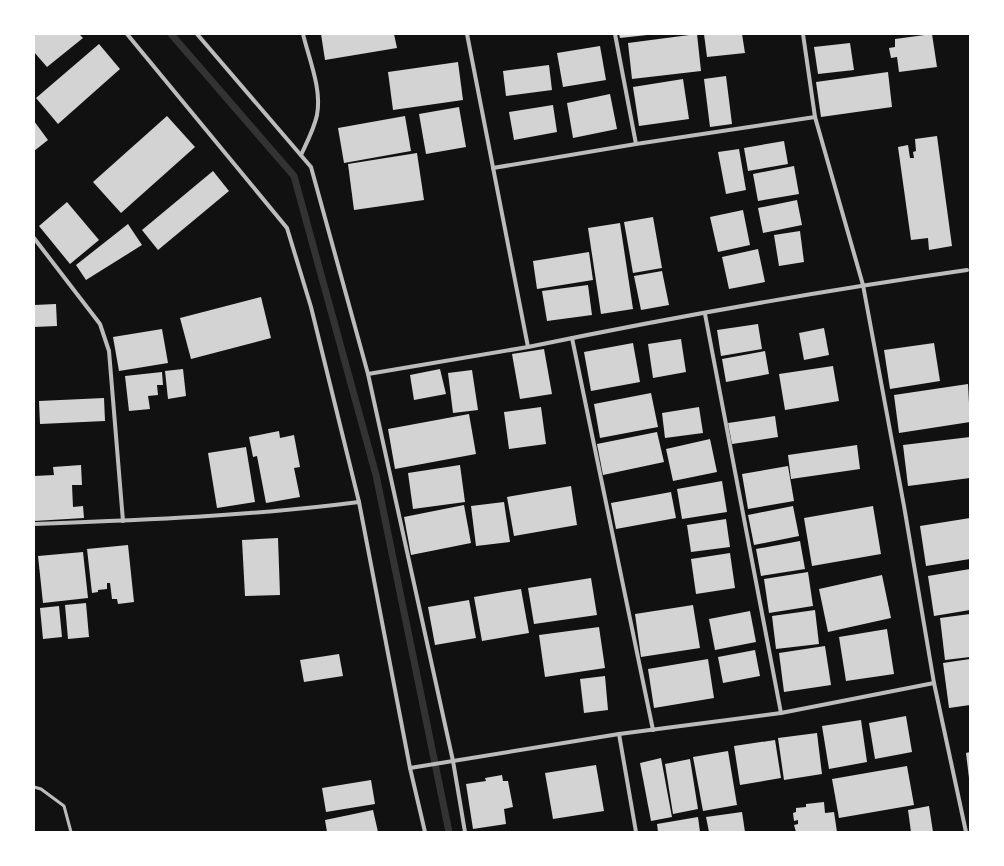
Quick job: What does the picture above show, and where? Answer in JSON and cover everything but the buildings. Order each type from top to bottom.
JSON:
[{"type":"street","points":[[127,34],[287,228],[311,307],[359,502],[410,768],[425,832]]},
{"type":"street","points":[[197,34],[311,166],[368,374],[465,832]]},
{"type":"street","points":[[301,156],[315,123],[318,105],[318,94],[303,34]]},
{"type":"street","points":[[467,34],[528,347]]},
{"type":"street","points":[[615,34],[636,144]]},
{"type":"street","points":[[803,34],[815,116],[863,285],[904,506],[934,683],[966,832]]},
{"type":"street","points":[[493,168],[815,116]]},
{"type":"street","points":[[34,238],[100,324],[109,351],[122,521]]},
{"type":"street","points":[[368,374],[528,347],[863,285],[967,270]]},
{"type":"street","points":[[705,314],[780,713]]},
{"type":"street","points":[[572,338],[653,730]]},
{"type":"street","points":[[34,524],[122,521],[306,509],[359,502]]},
{"type":"street","points":[[410,768],[619,734],[780,713],[934,683]]},
{"type":"street","points":[[619,734],[636,832]]},
{"type":"lane","points":[[34,787],[41,789],[64,806],[71,832]]},
{"type":"waterway","points":[[171,34],[294,176],[376,475],[449,832]]}]
